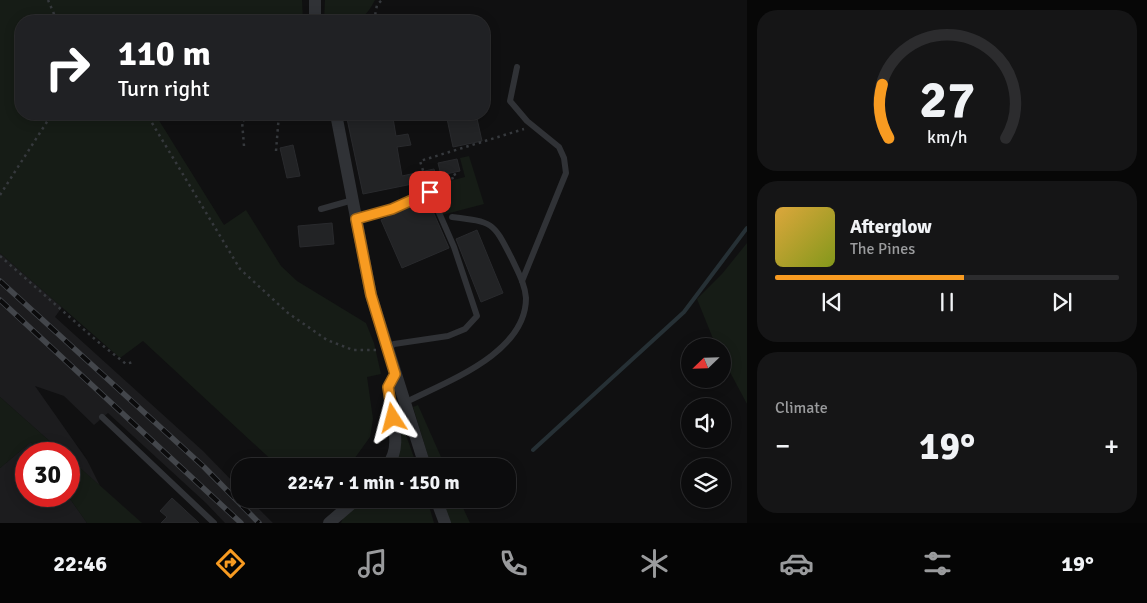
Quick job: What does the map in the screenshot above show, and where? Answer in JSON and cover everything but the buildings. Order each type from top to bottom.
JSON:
[{"type":"street","points":[[315,0],[315,15]]},
{"type":"street","points":[[337,120],[371,295],[422,458]]},
{"type":"street","points":[[392,458],[395,434],[388,387],[395,374]]},
{"type":"street","points":[[329,523],[347,508]]},
{"type":"street","points":[[439,508],[445,523]]},
{"type":"lane","points":[[517,67],[510,101],[534,126],[559,147],[564,158],[566,173],[522,281]]},
{"type":"lane","points":[[356,219],[392,209],[430,192],[454,247],[477,316],[465,329],[448,336],[394,344],[388,349]]},
{"type":"lane","points":[[321,209],[353,200]]},
{"type":"lane","points":[[404,403],[492,356],[508,342],[524,311],[526,298],[522,281],[497,230],[487,222],[452,217]]},
{"type":"lane","points":[[102,417],[214,523]]},
{"type":"path","points":[[48,0],[54,15]]},
{"type":"path","points":[[375,15],[377,6],[382,0]]},
{"type":"path","points":[[0,195],[48,120]]},
{"type":"path","points":[[149,120],[240,269],[288,313],[327,340],[352,350],[388,349]]},
{"type":"path","points":[[244,120],[242,121],[244,146]]},
{"type":"path","points":[[276,151],[279,120]]},
{"type":"path","points":[[430,192],[420,161],[534,126]]},
{"type":"path","points":[[452,217],[443,194],[442,182],[456,177],[454,173]]},
{"type":"path","points":[[0,256],[96,341],[126,364],[133,362]]},
{"type":"shaded area","points":[[0,0],[302,0],[303,15],[15,15],[15,120],[159,120],[224,225],[246,210],[281,266],[297,281],[366,323],[374,343],[381,374],[367,377],[373,419],[370,437],[355,458],[269,458],[143,341],[120,358],[0,253]]},
{"type":"shaded area","points":[[325,0],[375,0],[365,15],[324,15]]},
{"type":"shaded area","points":[[469,156],[484,204],[442,215],[434,185],[465,177],[460,158]]},
{"type":"shaded area","points":[[747,243],[747,404],[731,374],[731,338],[713,338],[697,299],[722,274]]},
{"type":"shaded area","points":[[0,253],[62,307],[55,317],[203,451],[231,480],[231,508],[258,508],[273,523],[225,523],[206,503],[108,413],[94,425],[64,396],[35,386],[74,442],[51,442],[0,397]]},
{"type":"shaded area","points":[[0,397],[51,442],[15,442],[15,455],[0,468]]},
{"type":"shaded area","points":[[418,405],[441,458],[429,458],[413,407]]},
{"type":"shaded area","points":[[397,410],[414,458],[394,458]]},
{"type":"shaded area","points":[[80,450],[87,460],[100,486],[80,468]]},
{"type":"shaded area","points":[[15,455],[15,507],[76,507],[87,523],[0,523],[0,468]]},
{"type":"shaded area","points":[[80,468],[142,523],[87,523],[76,507],[80,507]]},
{"type":"shaded area","points":[[354,508],[430,508],[434,523],[341,523],[343,518]]},
{"type":"shaded area","points":[[445,508],[463,508],[470,523],[451,523]]},
{"type":"waterway","points":[[533,450],[684,312],[747,228]]},
{"type":"railway","points":[[0,281],[204,467],[259,523]]},
{"type":"railway","points":[[0,300],[241,523]]},
{"type":"route","points":[[393,418],[388,387],[395,374],[371,295],[356,219],[392,209],[430,192]]}]
